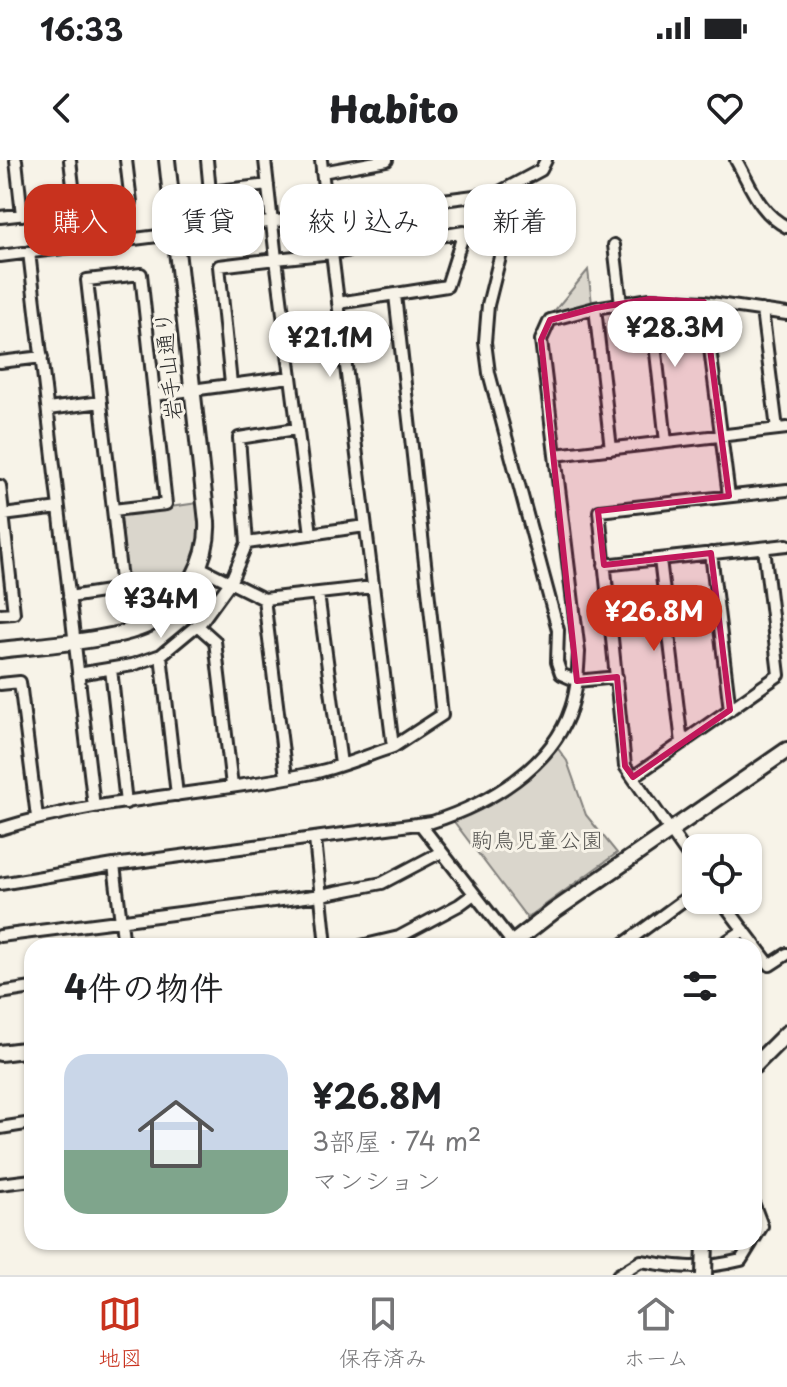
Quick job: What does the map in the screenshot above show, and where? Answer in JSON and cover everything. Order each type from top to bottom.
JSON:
[{"type":"street","points":[[0,217],[22,215],[16,160]]},
{"type":"street","points":[[70,160],[72,184]]},
{"type":"street","points":[[126,160],[129,184]]},
{"type":"street","name":"岩手山通り","points":[[167,160],[170,184]]},
{"type":"street","points":[[207,160],[210,192],[268,185]]},
{"type":"street","points":[[265,160],[311,534]]},
{"type":"street","points":[[321,166],[387,160]]},
{"type":"street","points":[[515,184],[541,170],[546,160]]},
{"type":"street","points":[[736,160],[761,207],[787,227]]},
{"type":"street","points":[[264,223],[280,221]]},
{"type":"street","points":[[338,303],[447,286],[464,232],[448,235]]},
{"type":"street","points":[[614,245],[621,304]]},
{"type":"street","points":[[0,256],[24,253]]},
{"type":"street","points":[[29,256],[94,807]]},
{"type":"street","name":"岩手山通り","points":[[178,256],[207,536],[199,567]]},
{"type":"street","points":[[231,384],[219,266],[304,256]]},
{"type":"street","points":[[332,256],[393,747]]},
{"type":"street","points":[[500,256],[488,305],[485,342],[489,373],[558,630],[557,662],[561,674],[577,681],[617,677]]},
{"type":"street","points":[[69,597],[122,589],[113,510],[101,402],[87,280],[141,274],[166,504],[113,510]]},
{"type":"street","points":[[0,829],[37,817],[320,772],[393,747],[442,715],[395,295]]},
{"type":"street","points":[[650,299],[666,442]]},
{"type":"street","points":[[0,884],[114,865],[432,822],[480,804],[505,789],[556,738],[571,710],[577,681],[579,652],[541,340],[550,320],[595,308],[650,299],[704,302],[787,314]]},
{"type":"street","points":[[704,302],[729,496]]},
{"type":"street","points":[[595,308],[611,449]]},
{"type":"street","points":[[555,455],[782,429],[762,310]]},
{"type":"street","points":[[0,362],[42,357]]},
{"type":"street","points":[[154,395],[290,377]]},
{"type":"street","points":[[48,409],[101,402]]},
{"type":"street","points":[[78,674],[132,665],[161,655],[197,625],[231,581],[247,543],[239,438],[296,429]]},
{"type":"street","points":[[0,486],[14,613],[0,614]]},
{"type":"street","points":[[682,849],[625,766],[599,511],[787,490]]},
{"type":"street","points":[[3,515],[59,508]]},
{"type":"street","points":[[247,543],[365,526]]},
{"type":"street","points":[[604,565],[787,545]]},
{"type":"street","points":[[633,777],[779,675],[764,548]]},
{"type":"street","points":[[711,553],[730,710]]},
{"type":"street","points":[[660,559],[682,743]]},
{"type":"street","points":[[0,650],[130,632],[153,622],[187,589],[199,567],[264,599],[373,587]]},
{"type":"street","points":[[318,594],[341,764]]},
{"type":"street","points":[[264,599],[286,777]]},
{"type":"street","points":[[197,625],[215,641],[232,786]]},
{"type":"street","points":[[161,655],[177,795]]},
{"type":"street","points":[[111,669],[126,803]]},
{"type":"street","points":[[0,684],[20,682],[37,817]]},
{"type":"street","points":[[521,938],[554,911],[787,750]]},
{"type":"street","points":[[420,824],[507,938]]},
{"type":"street","points":[[315,839],[325,938]]},
{"type":"street","points":[[0,936],[321,895],[382,883],[441,852]]},
{"type":"street","points":[[114,865],[123,938]]},
{"type":"street","points":[[395,938],[474,894]]},
{"type":"street","points":[[632,938],[682,901]]},
{"type":"street","points":[[732,914],[750,938]]},
{"type":"street","points":[[732,938],[744,930]]},
{"type":"street","points":[[762,954],[770,965],[787,954]]},
{"type":"street","points":[[0,993],[24,989]]},
{"type":"street","points":[[762,1058],[787,1033]]},
{"type":"street","points":[[0,1053],[24,1050]]},
{"type":"street","points":[[0,1128],[24,1124]]},
{"type":"street","points":[[0,1184],[24,1181]]},
{"type":"street","points":[[704,1275],[705,1250]]},
{"type":"street","points":[[618,1275],[641,1261],[685,1269],[709,1268],[741,1260],[747,1250]]},
{"type":"highlighted area","points":[[650,299],[704,302],[729,496],[598,511],[604,565],[711,553],[730,710],[633,777],[625,766],[617,677],[577,681],[541,340],[550,320],[595,308]]},
{"type":"green space","points":[[588,270],[592,303],[551,315]]},
{"type":"green space","points":[[198,503],[200,541],[190,568],[174,588],[130,617],[121,514]]},
{"type":"green space","name":"駒鳥児童公園","points":[[556,746],[567,761],[586,815],[617,853],[527,918],[452,819]]}]
